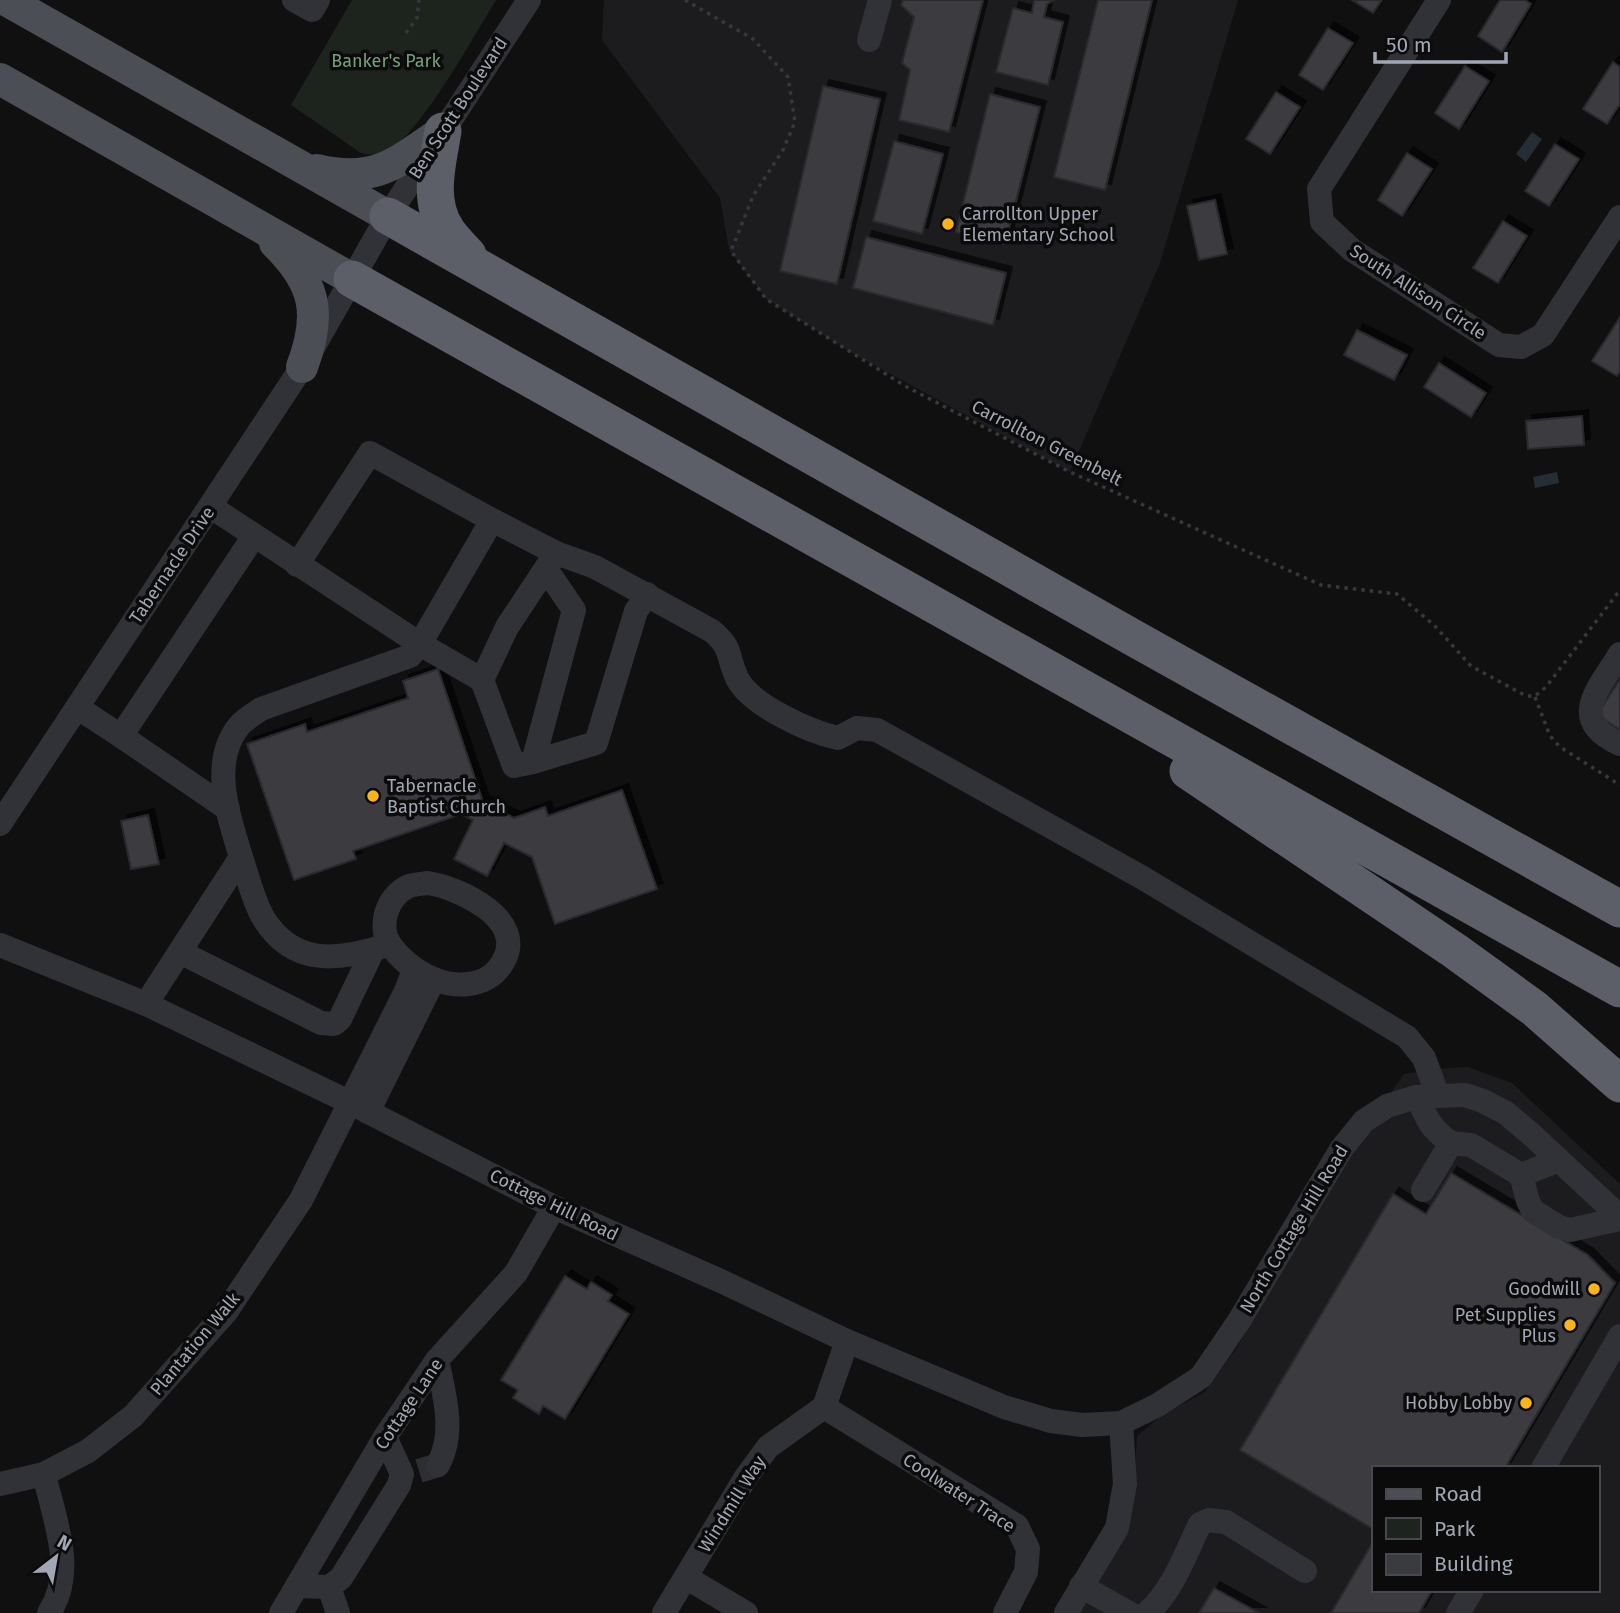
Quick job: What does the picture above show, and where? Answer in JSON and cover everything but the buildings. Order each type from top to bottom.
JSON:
[{"type":"highway","points":[[443,131],[435,196],[438,211],[447,230],[480,270]]},
{"type":"highway","points":[[388,216],[1139,641],[1620,908]]},
{"type":"highway","points":[[345,291],[1025,654],[1620,989]]},
{"type":"highway","points":[[1025,654],[1168,758],[1298,844],[1535,1009],[1620,1084]]},
{"type":"highway","points":[[1354,758],[1452,793],[1620,883]]},
{"type":"main road","points":[[6,0],[388,216]]},
{"type":"main road","points":[[0,79],[321,260],[345,291]]},
{"type":"main road","points":[[287,159],[333,173],[369,174],[397,162],[443,131]]},
{"type":"main road","points":[[217,201],[273,241],[301,274],[311,297],[314,318],[312,340],[302,367]]},
{"type":"street","points":[[294,0],[312,10],[318,0]]},
{"type":"street","name":"Ben Scott Boulevard","points":[[345,291],[388,216],[517,11],[529,0]]},
{"type":"street","points":[[869,40],[880,0]]},
{"type":"street","name":"South Allison Circle","points":[[1439,0],[1319,189],[1322,222],[1352,250],[1499,345],[1521,347],[1543,335],[1620,217]]},
{"type":"street","name":"Tabernacle Drive","points":[[0,824],[302,367],[345,291]]},
{"type":"street","points":[[297,565],[370,453],[492,520],[551,561],[595,567],[712,631],[726,643],[737,680],[760,703],[822,735],[838,738],[857,728],[877,730],[1143,878],[1407,1037],[1424,1058],[1428,1096],[1426,1119],[1438,1134],[1451,1143],[1471,1145],[1521,1175],[1533,1211],[1559,1227],[1570,1230],[1620,1218]]},
{"type":"street","points":[[211,507],[420,644],[482,681],[514,766],[596,743],[636,611],[647,594]]},
{"type":"street","points":[[381,947],[357,955],[331,957],[306,954],[287,944],[263,917],[241,857],[228,809],[225,792],[226,748],[241,724],[261,709],[410,656],[420,644],[492,520]]},
{"type":"street","points":[[121,736],[254,536]]},
{"type":"street","points":[[482,681],[507,627],[551,561]]},
{"type":"street","points":[[533,761],[574,610],[551,561]]},
{"type":"street","points":[[1620,654],[1595,697],[1589,713],[1591,722],[1605,737],[1620,744]]},
{"type":"street","points":[[78,708],[228,809]]},
{"type":"street","points":[[146,1004],[241,857]]},
{"type":"street","points":[[180,953],[321,1023],[334,1024],[340,1019],[381,947],[386,914],[391,901],[410,885],[444,885],[479,902],[501,922],[509,943],[506,957],[489,979],[453,985],[424,974],[381,947]]},
{"type":"street","name":"Cottage Hill Road","points":[[0,945],[146,1004],[359,1107],[554,1207],[848,1341],[1025,1415],[1082,1425],[1121,1423]]},
{"type":"street","name":"Plantation Walk","points":[[0,1484],[44,1474],[88,1451],[133,1416],[226,1312],[359,1107],[406,991],[424,974]]},
{"type":"street","name":"North Cottage Hill Road","points":[[1121,1423],[1156,1406],[1201,1377],[1239,1321],[1342,1148],[1364,1121],[1387,1107],[1428,1096],[1465,1095],[1506,1113],[1620,1218]]},
{"type":"street","points":[[1423,1190],[1451,1143]]},
{"type":"street","points":[[1521,1175],[1559,1160]]},
{"type":"street","name":"Cottage Lane","points":[[281,1613],[385,1437],[437,1360],[516,1273],[554,1207]]},
{"type":"street","points":[[1544,1466],[1620,1336]]},
{"type":"street","points":[[824,1407],[848,1341]]},
{"type":"street","points":[[297,1586],[329,1587],[341,1578],[399,1485],[443,1456],[449,1414],[437,1360]]},
{"type":"street","name":"Windmill Way","points":[[667,1611],[746,1477],[768,1447],[824,1407]]},
{"type":"street","name":"Coolwater Trace","points":[[824,1407],[1017,1527],[1028,1549],[1026,1572],[1005,1613]]},
{"type":"street","points":[[1066,1613],[1117,1528],[1125,1484],[1121,1423]]},
{"type":"street","points":[[385,1437],[420,1470]]},
{"type":"street","points":[[44,1474],[64,1562],[58,1600],[49,1613]]},
{"type":"street","points":[[1147,1613],[1157,1605],[1167,1590],[1200,1524],[1209,1520],[1226,1522],[1305,1571]]},
{"type":"street","points":[[687,1578],[747,1613]]},
{"type":"street","points":[[1081,1586],[1129,1613]]},
{"type":"street","points":[[329,1587],[338,1613]]},
{"type":"street","points":[[1458,1613],[1471,1592]]},
{"type":"path","points":[[405,33],[417,18],[419,0]]},
{"type":"path","name":"Carrollton Greenbelt","points":[[685,0],[753,39],[788,77],[795,122],[783,150],[753,196],[731,251],[766,299],[905,386],[1070,472],[1321,586],[1397,594],[1434,625],[1471,666],[1526,696],[1535,696]]},
{"type":"path","points":[[1620,590],[1546,687],[1535,696],[1550,736],[1560,747],[1620,785]]},
{"type":"shaded area","name":"Carrollton Upper Elementary School","points":[[604,0],[1238,0],[1160,263],[1070,472],[852,353],[766,299],[729,250],[720,198],[602,40]]},
{"type":"shaded area","points":[[1532,132],[1542,139],[1526,162],[1516,154]]},
{"type":"shaded area","points":[[1557,472],[1559,483],[1535,488],[1533,477]]},
{"type":"shaded area","points":[[1468,1067],[1512,1083],[1620,1184],[1620,1613],[1078,1613],[1134,1486],[1137,1436],[1165,1413],[1205,1392],[1238,1346],[1346,1158],[1404,1074]]},
{"type":"green space","name":"Banker's Park","points":[[352,0],[496,0],[431,105],[401,141],[388,151],[378,154],[361,153],[291,105]]},
{"type":"tunnel","points":[[419,1471],[438,1465]]},
{"type":"place","name":"Carrollton Upper Elementary School","points":[[948,224]]},
{"type":"place","name":"Tabernacle Baptist Church","points":[[373,796]]},
{"type":"place","name":"Goodwill","points":[[1594,1289]]},
{"type":"place","name":"Pet Supplies Plus","points":[[1570,1325]]},
{"type":"place","name":"Hobby Lobby","points":[[1526,1403]]}]
